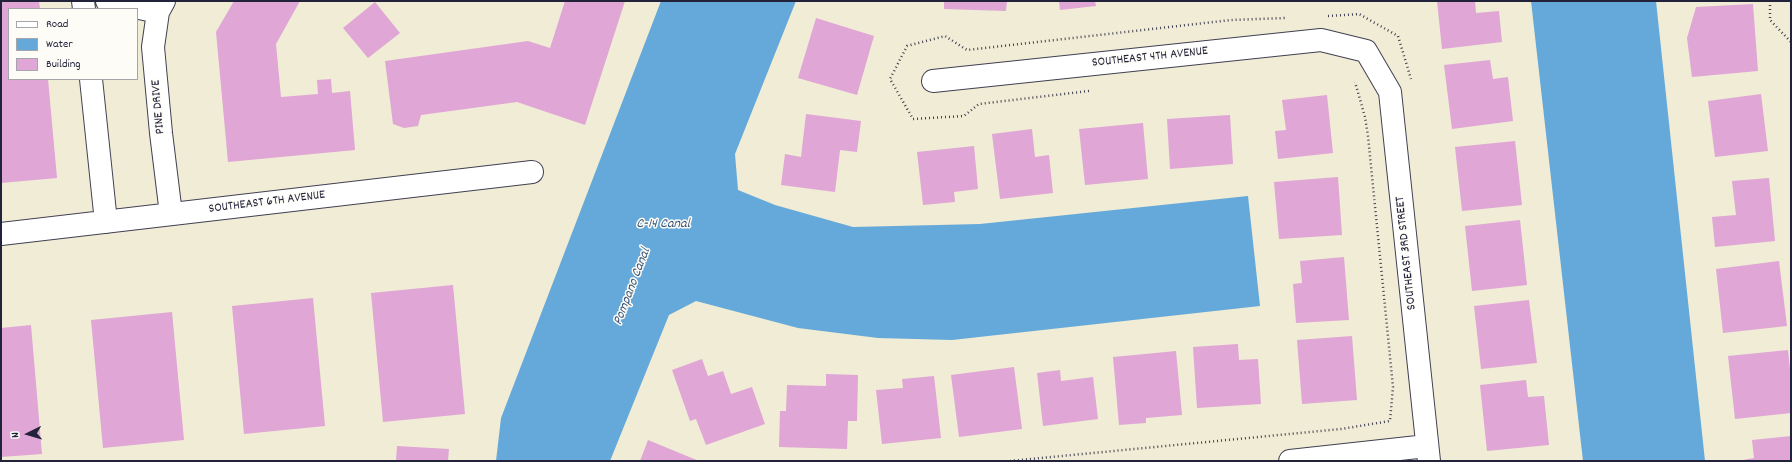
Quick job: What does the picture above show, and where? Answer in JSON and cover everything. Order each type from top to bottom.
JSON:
[{"type":"street","points":[[107,1],[161,7]]},
{"type":"street","name":"PINE DRIVE","points":[[161,7],[154,47],[161,133],[172,214]]},
{"type":"street","name":"SOUTHEAST 4TH AVENUE","points":[[934,81],[1321,40],[1366,51]]},
{"type":"street","name":"SOUTHEAST 3RD STREET","points":[[1366,51],[1390,92],[1428,454]]},
{"type":"street","points":[[91,80],[106,222]]},
{"type":"street","name":"SOUTHEAST 6TH AVENUE","points":[[1,234],[532,172]]},
{"type":"street","points":[[1290,461],[1428,454]]},
{"type":"path","points":[[1770,1],[1770,20],[1791,42]]},
{"type":"path","points":[[1323,16],[1359,14],[1398,36],[1412,80]]},
{"type":"path","points":[[1096,90],[979,104],[964,116],[913,119],[890,79],[907,46],[945,36],[967,50],[1231,20],[1292,17]]},
{"type":"path","points":[[1010,461],[1341,429],[1390,420],[1393,387],[1366,117],[1354,80]]},
{"type":"water","name":"C-14 Canal","points":[[661,1],[796,1],[735,154],[738,190],[775,205],[853,227],[980,224],[1248,196],[1260,306],[952,340],[878,338],[798,328],[696,301],[669,315],[610,461],[496,461],[501,418]]},
{"type":"water","points":[[1531,1],[1656,1],[1705,461],[1583,461]]},
{"type":"building","points":[[1,1],[39,1],[40,8],[8,8],[8,80],[48,80],[57,178],[1,183]]},
{"type":"building","points":[[234,1],[300,1],[276,44],[281,97],[318,94],[317,80],[331,79],[332,93],[350,91],[355,150],[228,162],[216,32]]},
{"type":"building","points":[[565,1],[625,1],[585,125],[517,102],[421,115],[418,126],[404,128],[393,124],[385,61],[528,41],[550,48]]},
{"type":"building","points":[[944,1],[1007,1],[1006,11],[944,9]]},
{"type":"building","points":[[1059,1],[1095,1],[1096,6],[1060,10]]},
{"type":"building","points":[[1437,1],[1475,1],[1476,13],[1499,11],[1502,42],[1442,49]]},
{"type":"building","points":[[375,2],[400,33],[368,58],[343,28]]},
{"type":"building","points":[[1753,4],[1758,71],[1692,77],[1687,38],[1696,7]]},
{"type":"building","points":[[816,18],[874,36],[857,95],[798,78]]},
{"type":"building","points":[[1490,60],[1493,79],[1508,77],[1513,121],[1452,129],[1444,65]]},
{"type":"building","points":[[1761,94],[1768,151],[1715,157],[1708,101]]},
{"type":"building","points":[[1327,95],[1333,153],[1278,159],[1275,131],[1286,130],[1282,100]]},
{"type":"building","points":[[806,114],[861,121],[857,152],[840,150],[835,192],[781,185],[785,154],[801,157]]},
{"type":"building","points":[[1230,115],[1233,164],[1170,169],[1167,119]]},
{"type":"building","points":[[1143,123],[1148,179],[1085,185],[1079,129]]},
{"type":"building","points":[[1032,129],[1035,157],[1049,155],[1053,193],[1000,199],[992,134]]},
{"type":"building","points":[[1515,141],[1522,205],[1462,211],[1455,147]]},
{"type":"building","points":[[974,146],[978,189],[954,192],[955,202],[923,205],[917,152]]},
{"type":"building","points":[[1338,177],[1342,235],[1279,239],[1274,182]]},
{"type":"building","points":[[1769,178],[1775,241],[1715,247],[1712,217],[1736,215],[1732,181]]},
{"type":"building","points":[[1520,220],[1527,285],[1472,291],[1465,226]]},
{"type":"building","points":[[1344,257],[1349,320],[1296,323],[1293,284],[1302,283],[1300,261]]},
{"type":"building","points":[[1779,261],[1787,326],[1723,333],[1716,269]]},
{"type":"building","points":[[453,285],[465,414],[383,422],[371,293]]},
{"type":"building","points":[[313,298],[325,426],[244,434],[232,306]]},
{"type":"building","points":[[1529,300],[1537,363],[1481,369],[1474,306]]},
{"type":"building","points":[[172,312],[184,440],[103,448],[91,320]]},
{"type":"building","points":[[31,325],[42,454],[1,457],[1,328]]},
{"type":"building","points":[[1352,336],[1357,400],[1302,404],[1297,340]]},
{"type":"building","points":[[1238,344],[1239,360],[1258,359],[1261,404],[1197,408],[1193,347]]},
{"type":"building","points":[[1788,350],[1791,379],[1791,413],[1735,419],[1728,356]]},
{"type":"building","points":[[1176,351],[1182,415],[1146,418],[1146,423],[1119,425],[1113,357]]},
{"type":"building","points":[[702,359],[708,376],[723,371],[731,394],[752,387],[765,424],[706,445],[696,419],[690,421],[672,370]]},
{"type":"building","points":[[1014,367],[1022,429],[959,437],[951,375]]},
{"type":"building","points":[[1060,370],[1061,381],[1093,377],[1098,419],[1043,426],[1037,373]]},
{"type":"building","points":[[826,374],[858,375],[857,421],[848,421],[847,449],[779,447],[780,411],[786,411],[787,385],[826,386]]},
{"type":"building","points":[[934,376],[941,438],[882,444],[876,390],[903,388],[902,379]]},
{"type":"building","points":[[1526,380],[1528,397],[1544,396],[1549,445],[1487,451],[1480,385]]},
{"type":"building","points":[[1791,436],[1791,461],[1737,461],[1754,458],[1752,440]]},
{"type":"building","points":[[648,440],[699,461],[640,461]]},
{"type":"building","points":[[397,446],[449,449],[448,461],[396,461]]},
{"type":"water label","name":"Pompano Canal","points":[[633,287]]}]
